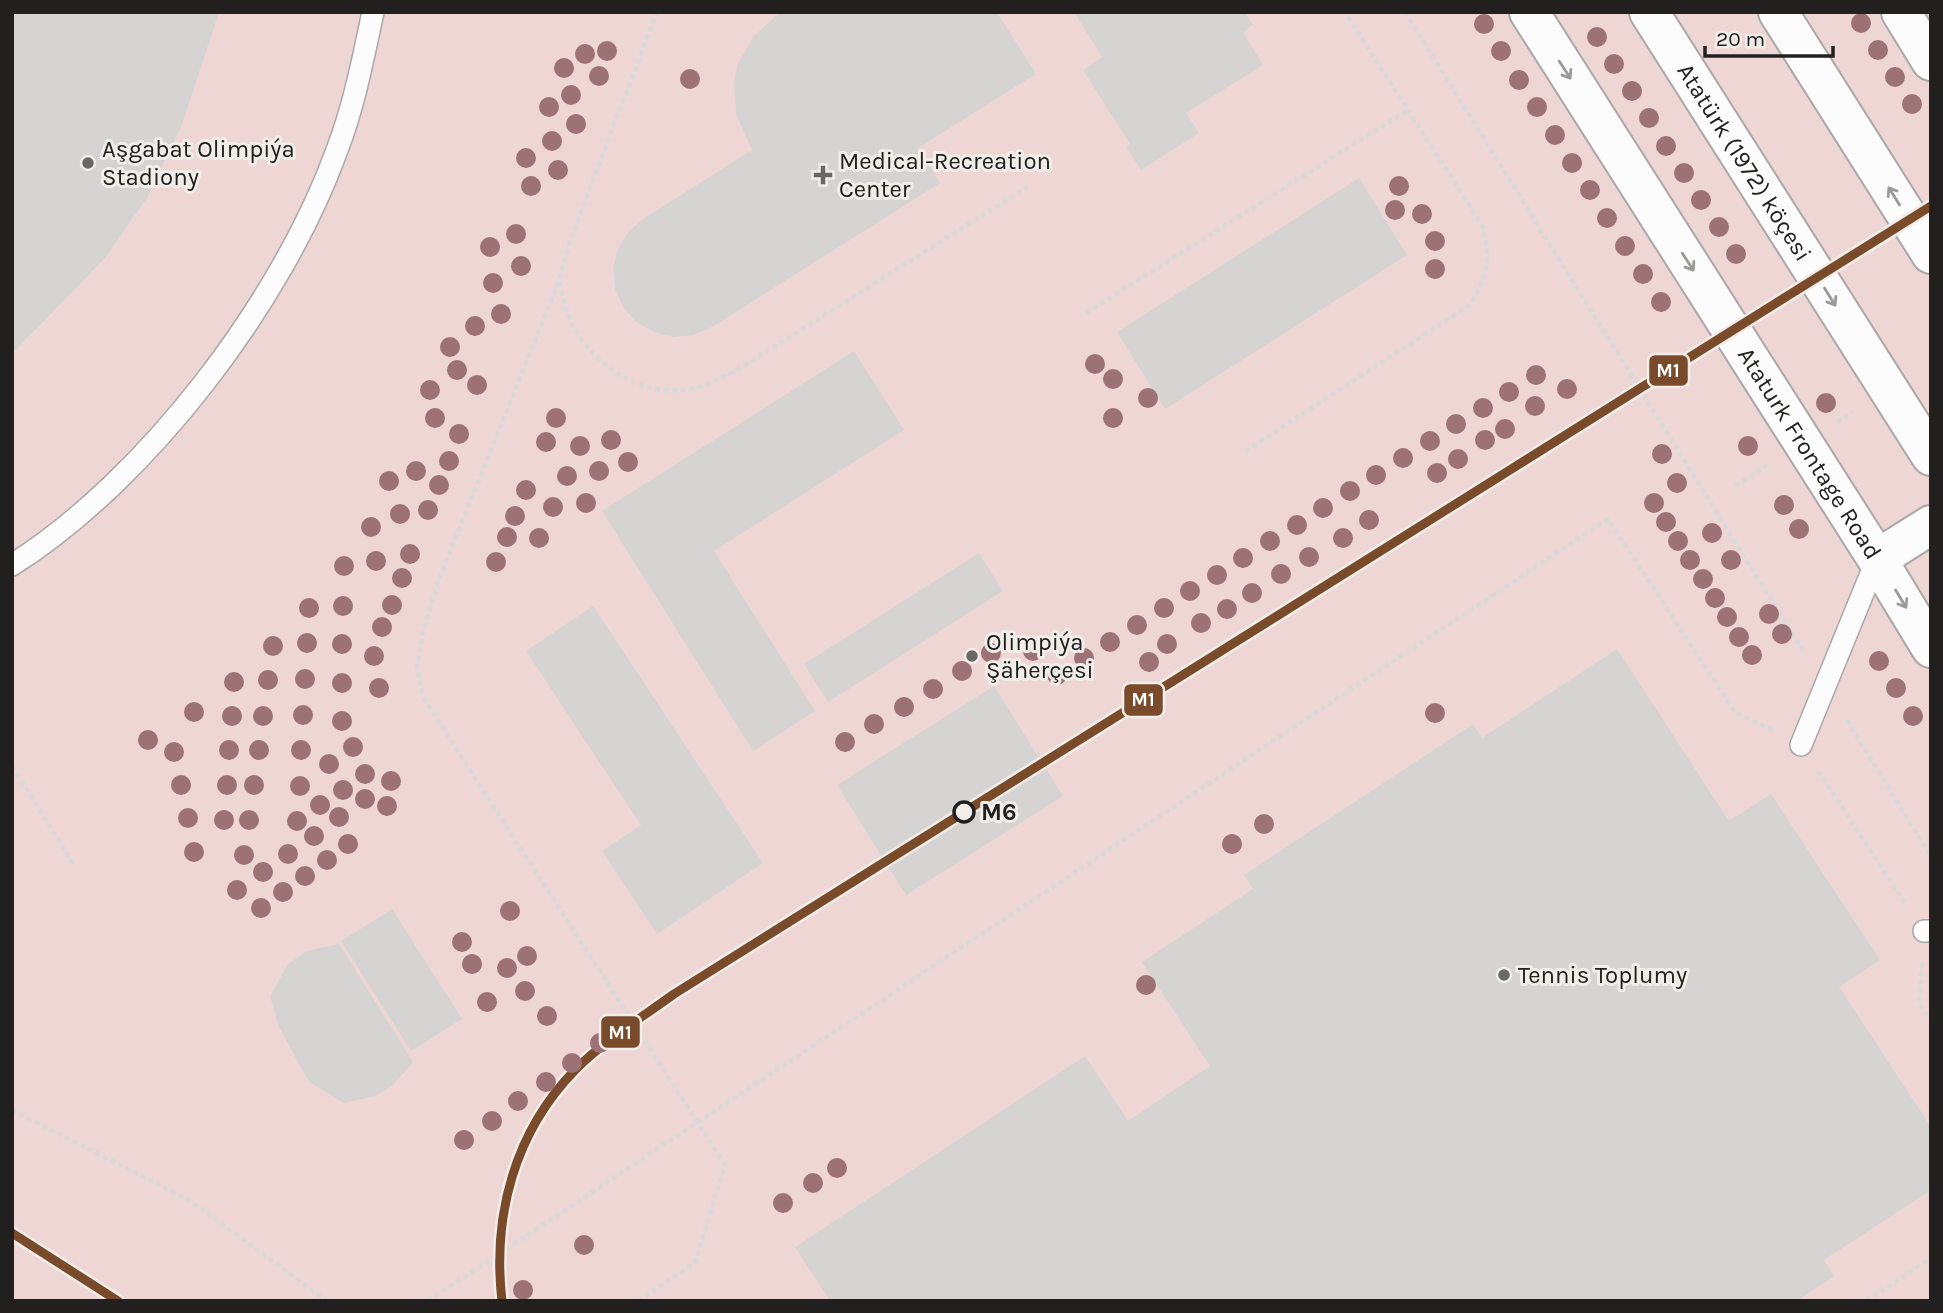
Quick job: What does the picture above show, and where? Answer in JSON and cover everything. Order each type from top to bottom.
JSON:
[{"type":"main road","name":"Ataturk Frontage Road","points":[[1528,12],[1931,648]]},
{"type":"main road","name":"Atatürk (1972) köçesi","points":[[1648,12],[1931,456]]},
{"type":"main road","points":[[1778,12],[1931,254]]},
{"type":"main road","points":[[1901,12],[1931,61]]},
{"type":"main road","points":[[1877,559],[1931,525]]},
{"type":"lane","points":[[12,565],[92,502],[153,445],[255,316],[296,240],[337,151],[361,69],[373,12]]},
{"type":"lane","points":[[1801,745],[1877,559]]},
{"type":"path","points":[[638,1301],[695,1263],[725,1166],[423,697],[417,668],[423,631],[439,579],[559,281],[569,243],[657,12]]},
{"type":"path","points":[[1245,451],[1470,305],[1483,284],[1489,262],[1482,225],[1345,12]]},
{"type":"path","points":[[1405,12],[1931,857]]},
{"type":"path","points":[[1086,313],[1408,110]]},
{"type":"path","points":[[559,281],[576,332],[600,360],[629,381],[646,387],[681,390],[716,380],[742,367],[1029,186]]},
{"type":"path","points":[[429,1301],[1608,519],[1735,712],[1801,745],[1927,931],[1919,1004],[1931,1021]]},
{"type":"path","points":[[12,766],[74,865]]},
{"type":"path","points":[[12,1111],[189,1200],[327,1301]]},
{"type":"path","points":[[1866,1301],[1931,1258]]},
{"type":"shaded area","name":"Olimpiýa Şäherçesi","points":[[12,12],[1931,12],[1931,1301],[12,1301]]},
{"type":"building","name":"Aşgabat Olimpiýa Stadiony","points":[[12,12],[219,12],[181,127],[147,198],[104,259],[12,354]]},
{"type":"building","name":"Medical-Recreation Center","points":[[780,12],[997,12],[1036,74],[918,148],[940,183],[712,327],[693,335],[673,337],[654,332],[636,322],[623,307],[615,289],[613,268],[618,249],[628,232],[643,219],[752,150],[736,114],[734,80],[738,64],[753,37]]},
{"type":"building","name":"Medical-Recreation Center","points":[[1074,12],[1245,12],[1253,25],[1243,32],[1263,65],[1186,113],[1199,133],[1141,170],[1126,147],[1130,144],[1083,70],[1102,57]]},
{"type":"building","points":[[1359,178],[1407,255],[1165,409],[1117,332]]},
{"type":"building","points":[[854,351],[904,430],[714,551],[815,711],[753,751],[602,511]]},
{"type":"building","points":[[979,553],[1003,591],[828,702],[804,664]]},
{"type":"building","points":[[593,606],[763,863],[657,934],[602,851],[641,825],[526,651]]},
{"type":"building","name":"Tennis Toplumy","points":[[1617,649],[1729,821],[1771,794],[1880,960],[1839,987],[1931,1127],[1931,1190],[1824,1260],[1834,1276],[1797,1301],[830,1301],[795,1247],[1085,1056],[1128,1121],[1210,1066],[1142,962],[1253,889],[1244,875],[1473,724],[1482,738]]},
{"type":"building","name":"M6","points":[[994,686],[1063,796],[906,895],[837,785]]},
{"type":"building","points":[[392,909],[462,1019],[411,1051],[341,941]]},
{"type":"building","points":[[339,944],[413,1062],[393,1085],[375,1096],[344,1103],[309,1082],[279,1027],[270,996],[288,964],[307,951]]},
{"type":"transit line","name":"M1","points":[[502,1301],[501,1237],[505,1206],[523,1147],[537,1119],[555,1093],[587,1058],[611,1039],[674,994],[1931,206]]},
{"type":"transit line","name":"M1","points":[[12,1233],[118,1301]]},
{"type":"place","name":"Aşgabat Olimpiýa Stadiony","points":[[88,163]]},
{"type":"place","name":"Medical-Recreation Center","points":[[823,175]]},
{"type":"place","name":"Olimpiýa Şäherçesi","points":[[972,656]]},
{"type":"place","name":"M6","points":[[964,812]]},
{"type":"place","name":"Tennis Toplumy","points":[[1504,975]]}]
